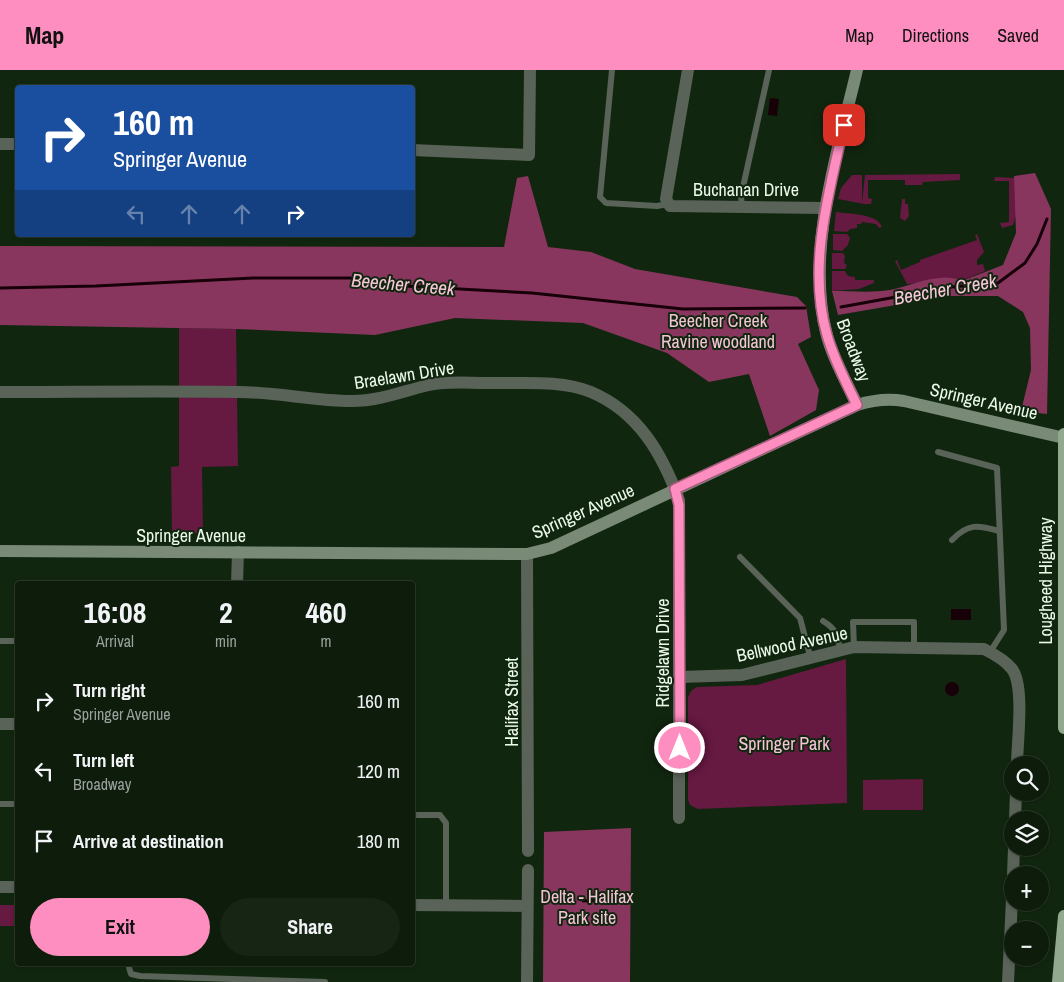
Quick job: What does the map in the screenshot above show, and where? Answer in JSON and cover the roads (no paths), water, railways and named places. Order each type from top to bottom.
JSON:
[{"type":"main road","name":"Lougheed Highway","points":[[1064,434],[1064,728]]},
{"type":"main road","points":[[1058,982],[1064,916]]},
{"type":"street","points":[[415,150],[528,155],[530,70]]},
{"type":"street","points":[[668,204],[666,199],[688,70]]},
{"type":"street","name":"Broadway","points":[[857,70],[825,208],[820,266],[822,310],[831,348],[857,405]]},
{"type":"street","points":[[0,144],[15,144]]},
{"type":"street","name":"Buchanan Drive","points":[[668,204],[672,207],[825,208]]},
{"type":"street","name":"Braelawn Drive","points":[[0,392],[239,392],[351,401],[386,398],[430,385],[446,383],[564,385],[589,391],[618,405],[637,422],[656,450],[675,489]]},
{"type":"street","name":"Springer Avenue","points":[[0,551],[527,554],[551,548],[857,405],[884,399],[904,401],[1064,438]]},
{"type":"street","name":"Ridgelawn Drive","points":[[675,489],[679,505],[679,818]]},
{"type":"street","points":[[237,581],[238,552]]},
{"type":"street","name":"Halifax Street","points":[[527,554],[528,851]]},
{"type":"street","name":"Bellwood Avenue","points":[[680,677],[742,675],[810,656],[854,648],[967,647],[984,649],[994,655]]},
{"type":"street","points":[[994,655],[1013,670],[1018,684],[1016,756]]},
{"type":"street","points":[[0,724],[15,724]]},
{"type":"street","points":[[527,982],[528,870]]},
{"type":"street","points":[[0,887],[15,887]]},
{"type":"street","points":[[415,905],[527,906]]},
{"type":"street","points":[[1008,982],[1011,911]]},
{"type":"lane","points":[[612,70],[600,197],[606,203],[657,206],[668,204]]},
{"type":"lane","points":[[742,207],[741,196],[769,70]]},
{"type":"lane","points":[[938,452],[997,468],[1004,630],[994,655]]},
{"type":"lane","points":[[952,540],[960,531],[978,525],[999,531]]},
{"type":"lane","points":[[740,557],[800,618],[810,656]]},
{"type":"lane","points":[[823,621],[834,628],[839,638],[840,651]]},
{"type":"lane","points":[[854,648],[853,622],[914,622],[914,648]]},
{"type":"lane","points":[[0,641],[15,642]]},
{"type":"lane","points":[[0,804],[15,804]]},
{"type":"lane","points":[[415,815],[440,815],[446,823],[446,906]]},
{"type":"lane","points":[[128,966],[130,974],[140,976],[272,978],[325,982]]},
{"type":"waterway","name":"Beecher Creek","points":[[841,307],[951,287],[998,283],[1025,263],[1037,244],[1047,219]]},
{"type":"waterway","name":"Beecher Creek","points":[[0,288],[96,286],[253,278],[350,278],[405,286],[532,293],[683,309],[805,308]]},
{"type":"waterway","points":[[583,901],[602,900]]},
{"type":"park label","name":"Beecher Creek Ravine woodland","points":[[718,330]]},
{"type":"park label","name":"Springer Park","points":[[784,743]]},
{"type":"park label","name":"Delta - Halifax Park site","points":[[587,906]]}]
